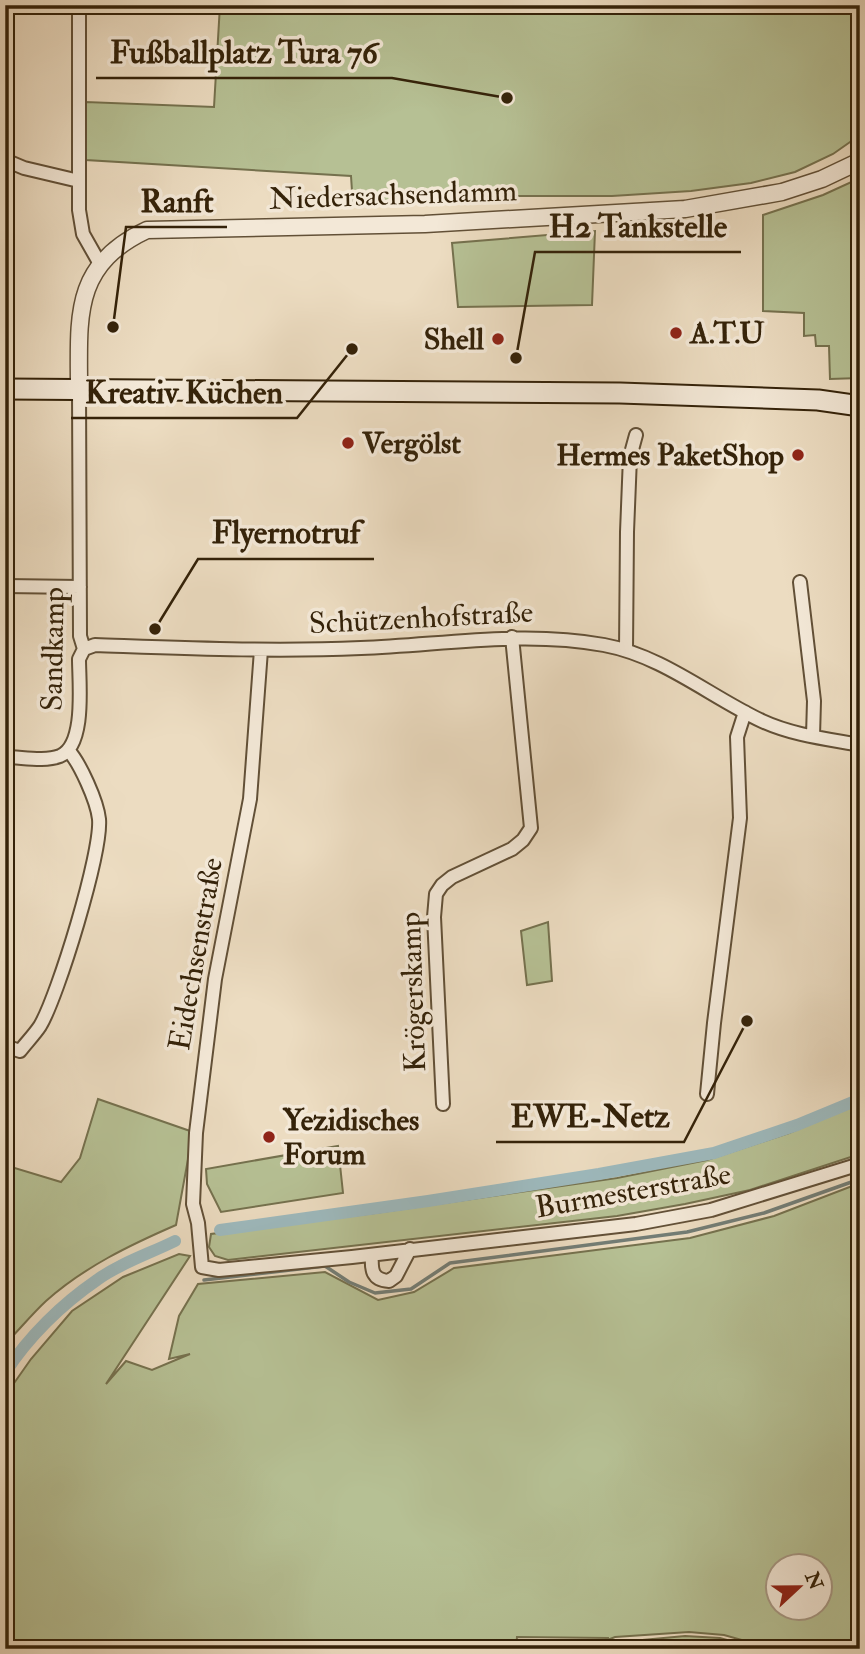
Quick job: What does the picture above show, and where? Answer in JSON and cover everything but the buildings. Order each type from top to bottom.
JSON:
[{"type":"main road","points":[[5,389],[595,393],[818,400],[860,406]]},
{"type":"main road","points":[[818,400],[860,395]]},
{"type":"street","points":[[79,5],[81,228],[100,264],[92,276],[81,309],[79,389]]},
{"type":"street","points":[[5,160],[24,168],[79,181]]},
{"type":"street","name":"Niedersachsendamm","points":[[100,264],[126,241],[148,230],[159,228],[425,224],[685,209],[782,192],[822,179],[860,161]]},
{"type":"street","name":"Sandkamp","points":[[5,1046],[20,1051],[40,1025],[61,973],[85,893],[99,832],[98,811],[75,758],[68,750],[77,733],[79,659],[84,649],[80,636],[79,389]]},
{"type":"street","points":[[626,650],[630,457],[636,435]]},
{"type":"street","points":[[800,582],[814,701],[813,736]]},
{"type":"street","points":[[5,586],[80,587]]},
{"type":"street","name":"Schützenhofstraße","points":[[84,649],[95,645],[261,650],[371,648],[512,637],[554,638],[626,650],[668,668],[745,712],[785,730],[860,745]]},
{"type":"street","name":"Krögerskamp","points":[[443,1104],[434,917],[436,894],[452,877],[512,849],[523,840],[531,828],[512,637]]},
{"type":"street","name":"Eidechsenstraße","points":[[202,1267],[198,1223],[193,1204],[196,1133],[215,979],[250,799],[261,650]]},
{"type":"street","points":[[707,1094],[740,818],[737,737],[745,712]]},
{"type":"street","points":[[5,757],[55,757],[68,750]]},
{"type":"street","name":"Burmesterstraße","points":[[202,1267],[219,1270],[372,1255],[636,1224],[699,1213],[860,1164]]},
{"type":"street","points":[[372,1255],[371,1268],[375,1277],[381,1281],[389,1281],[396,1276],[410,1250]]},
{"type":"green space","points":[[220,5],[678,5],[716,11],[719,10],[719,5],[860,5],[860,135],[833,154],[795,172],[751,183],[691,191],[612,196],[415,196],[353,206],[351,176],[86,160],[86,102],[214,107]]},
{"type":"green space","points":[[860,178],[860,378],[830,379],[829,346],[816,346],[815,335],[804,336],[804,313],[763,311],[763,215],[823,195]]},
{"type":"green space","points":[[595,231],[592,305],[458,307],[452,243]]},
{"type":"green space","points":[[548,922],[552,981],[527,985],[521,931]]},
{"type":"green space","points":[[98,1099],[193,1132],[176,1225],[125,1249],[76,1278],[46,1301],[5,1344],[5,1165],[61,1182],[80,1158]]},
{"type":"green space","points":[[860,1103],[860,1154],[750,1190],[617,1216],[228,1260],[215,1256],[209,1247],[211,1234],[617,1178],[707,1160],[789,1133]]},
{"type":"green space","points":[[338,1146],[343,1193],[221,1212],[207,1184],[206,1169]]},
{"type":"green space","points":[[860,1183],[860,1649],[774,1649],[724,1635],[689,1632],[615,1637],[610,1639],[610,1643],[685,1636],[720,1638],[759,1649],[609,1649],[608,1638],[517,1637],[516,1649],[5,1649],[5,1396],[31,1359],[72,1311],[123,1277],[179,1254],[190,1256],[106,1384],[126,1361],[152,1370],[190,1354],[169,1359],[179,1316],[198,1284],[325,1272],[378,1300],[414,1292],[454,1268],[690,1238],[774,1216]]},
{"type":"waterway","points":[[220,1230],[428,1201],[714,1153],[797,1125],[860,1099]]},
{"type":"waterway","points":[[204,1280],[325,1266],[349,1282],[375,1293],[411,1289],[450,1263],[687,1232],[764,1213],[860,1179]]},
{"type":"waterway","points":[[5,1373],[35,1334],[84,1289],[105,1274],[175,1241]]},
{"type":"place","name":"Fußballplatz Tura 76","points":[[507,98]]},
{"type":"place","name":"Ranft","points":[[113,327]]},
{"type":"place","name":"A.T.U","points":[[676,333]]},
{"type":"place","name":"Shell","points":[[498,339]]},
{"type":"place","name":"Kreativ Küchen","points":[[352,349]]},
{"type":"place","name":"H2 Tankstelle","points":[[516,358]]},
{"type":"place","name":"Vergölst","points":[[348,443]]},
{"type":"place","name":"Hermes PaketShop","points":[[798,455]]},
{"type":"place","name":"Flyernotruf","points":[[155,629]]},
{"type":"place","name":"EWE-Netz","points":[[747,1021]]},
{"type":"place","name":"Yezidisches Forum","points":[[269,1137]]}]
